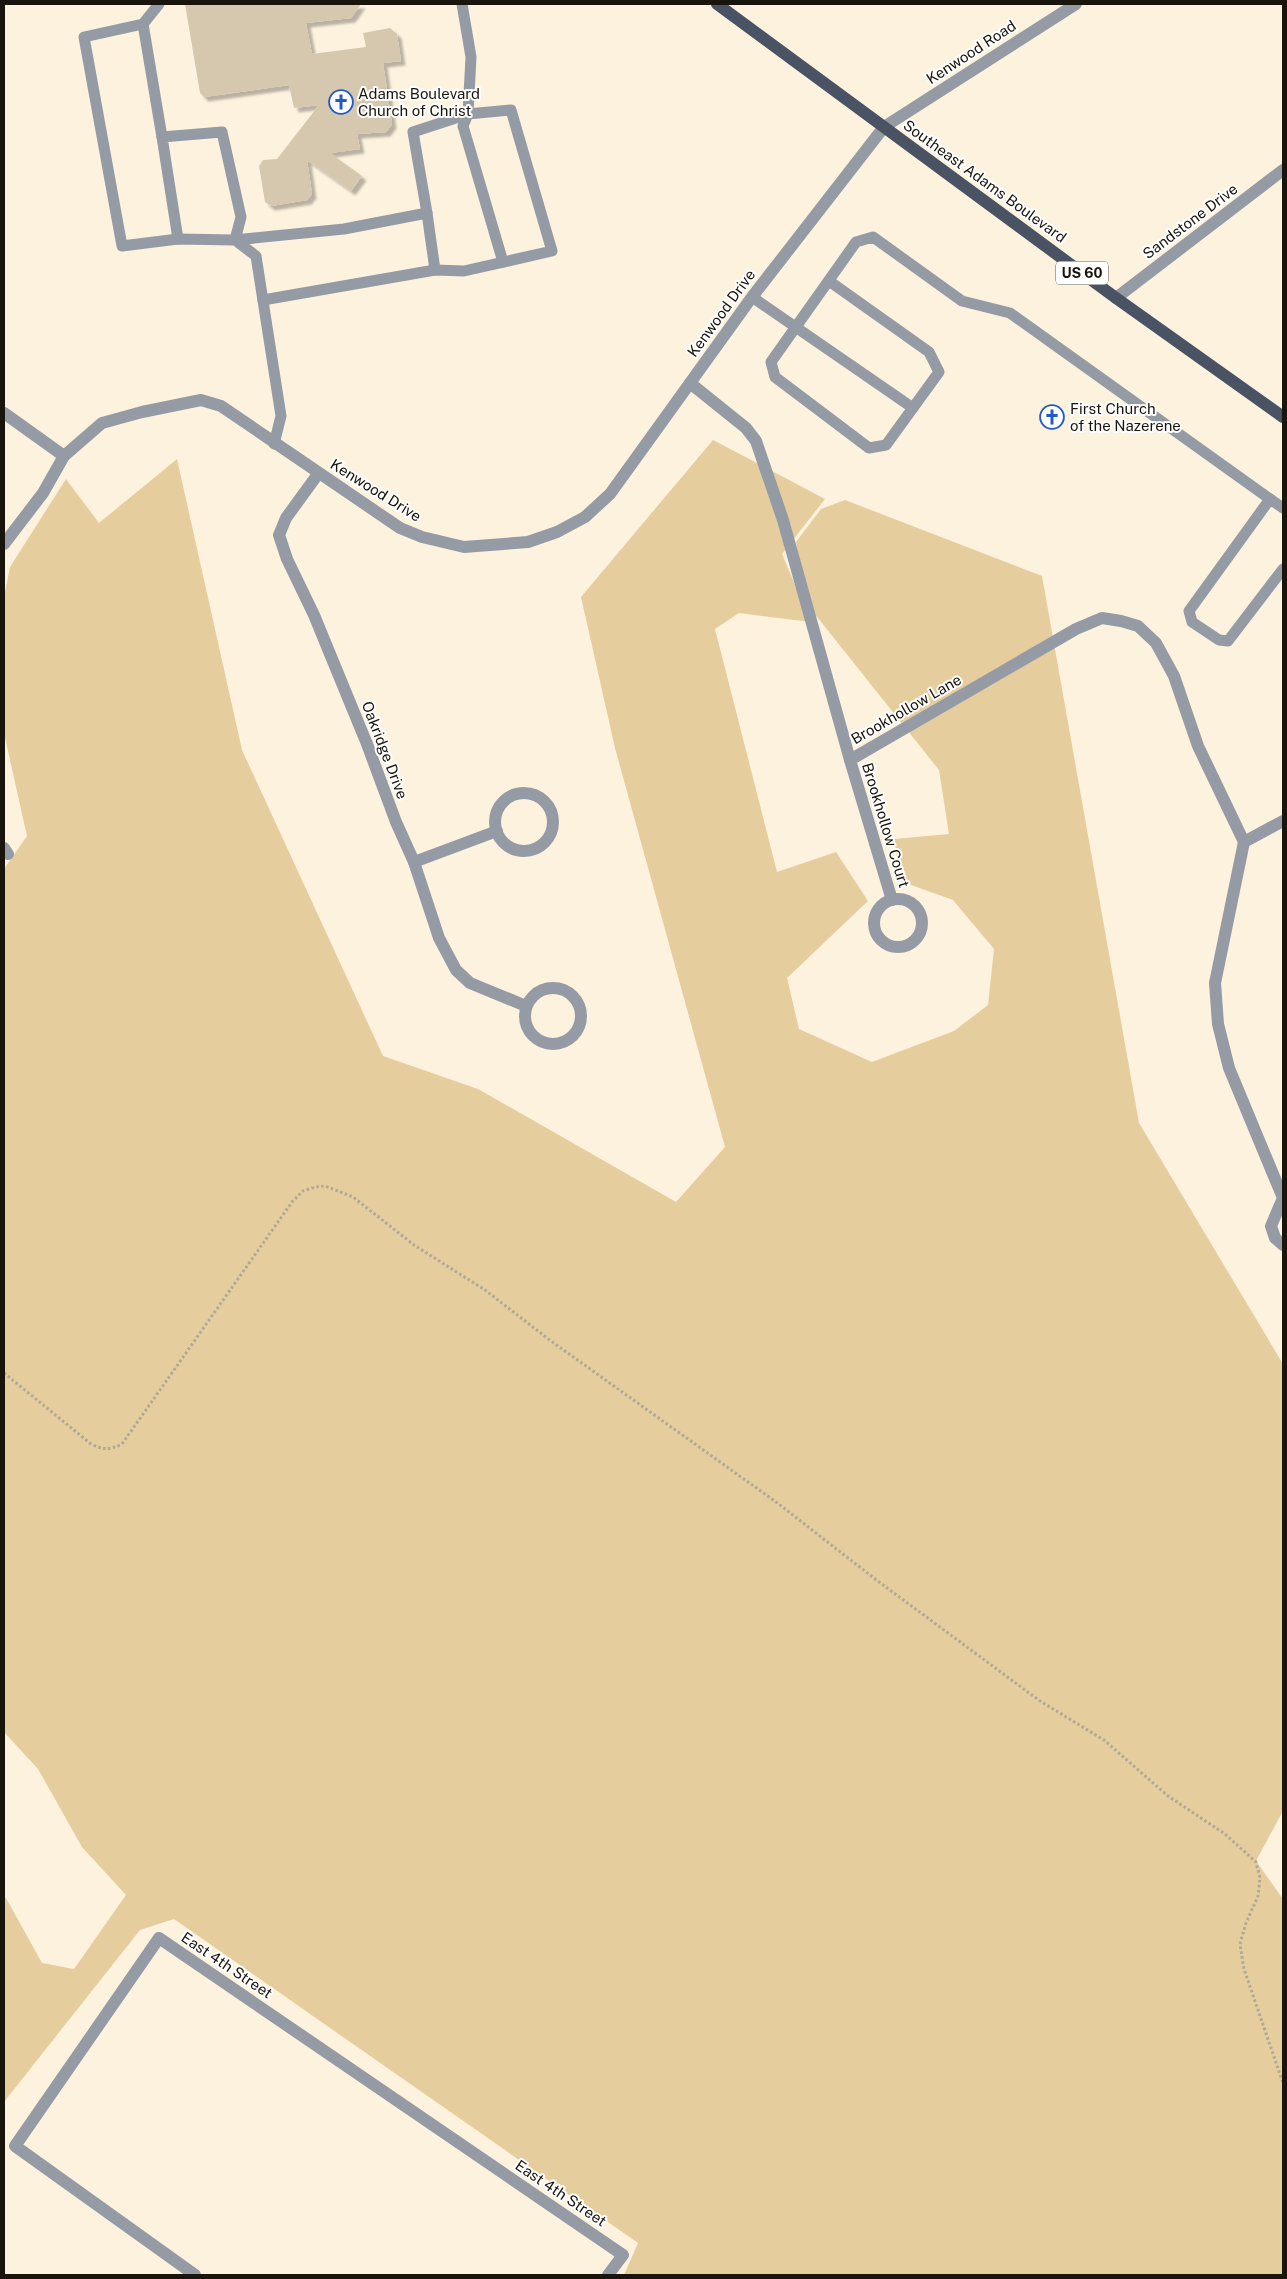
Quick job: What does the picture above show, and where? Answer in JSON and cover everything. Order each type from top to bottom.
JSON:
[{"type":"main road","name":"Southeast Adams Boulevard","points":[[717,4],[1116,298],[1283,417]]},
{"type":"street","name":"Kenwood Road","points":[[884,127],[1076,4]]},
{"type":"street","name":"Kenwood Drive","points":[[4,544],[43,493],[64,456],[102,423],[142,412],[201,400],[221,406],[318,474],[400,528],[422,537],[464,548],[528,542],[557,532],[585,518],[610,494],[752,297],[884,127]]},
{"type":"street","name":"Sandstone Drive","points":[[1116,298],[1283,170]]},
{"type":"street","name":"Brookhollow Lane","points":[[690,383],[746,428],[756,441],[783,520],[850,760],[1076,629],[1102,618],[1121,621],[1138,626],[1156,644],[1174,676],[1198,746],[1244,842]]},
{"type":"street","points":[[4,414],[64,456]]},
{"type":"street","name":"Oakridge Drive","points":[[318,474],[286,518],[279,535],[414,862],[439,938],[456,970],[470,983],[526,1006]]},
{"type":"street","name":"Brookhollow Court","points":[[850,760],[892,900]]},
{"type":"street","points":[[518,793],[536,795],[549,808],[552,827],[542,844],[534,849],[514,849],[506,844],[498,831],[495,819],[498,810],[510,797],[518,793]]},
{"type":"street","points":[[1283,821],[1244,842],[1215,982],[1218,1024],[1229,1068],[1283,1198],[1271,1226],[1276,1238],[1283,1245]]},
{"type":"street","points":[[414,862],[498,831]]},
{"type":"street","points":[[561,989],[576,1000],[580,1008],[579,1026],[568,1040],[550,1044],[541,1042],[528,1029],[525,1020],[526,1006],[534,995],[542,990],[561,989]]},
{"type":"street","name":"East 4th Street","points":[[195,2275],[15,2146],[159,1938],[623,2255],[608,2275]]},
{"type":"lane","points":[[160,4],[143,24],[84,37],[122,246],[178,239],[235,240],[344,229],[427,213]]},
{"type":"lane","points":[[462,4],[471,57],[468,114],[463,126],[503,262]]},
{"type":"lane","points":[[143,24],[178,239]]},
{"type":"lane","points":[[263,300],[435,270],[464,271],[552,251],[511,110],[468,114],[413,132],[435,270]]},
{"type":"lane","points":[[162,136],[222,132],[241,217],[235,240]]},
{"type":"lane","points":[[828,281],[929,352],[939,372],[886,445],[869,448],[774,377],[771,362],[828,281],[856,242],[873,237],[962,301],[1010,313],[1283,508]]},
{"type":"lane","points":[[235,240],[256,256],[281,416],[274,444]]},
{"type":"lane","points":[[752,297],[913,408]]},
{"type":"lane","points":[[1270,499],[1189,612],[1192,622],[1219,640],[1228,641],[1283,569]]},
{"type":"path","points":[[4,1373],[91,1444],[100,1449],[111,1449],[122,1444],[292,1202],[303,1191],[315,1186],[325,1186],[353,1197],[414,1245],[485,1290],[551,1341],[776,1502],[879,1582],[1040,1702],[1104,1740],[1168,1796],[1225,1834],[1256,1862],[1260,1878],[1258,1896],[1246,1923],[1240,1944],[1244,1969],[1283,2084]]},
{"type":"shaded area","points":[[713,440],[825,499],[782,554],[811,622],[739,613],[715,629],[777,872],[836,852],[868,901],[787,978],[799,1029],[872,1062],[954,1031],[988,1005],[994,949],[953,900],[900,881],[894,839],[949,834],[939,770],[806,603],[796,542],[821,509],[845,500],[1042,576],[1139,1123],[1283,1364],[1283,1811],[1256,1861],[1283,1899],[1283,2275],[624,2275],[638,2243],[174,1919],[140,1930],[4,2102],[4,1898],[6,1898],[42,1963],[74,1969],[126,1895],[82,1847],[38,1769],[4,1732],[4,869],[27,836],[4,733],[4,597],[10,567],[66,479],[99,523],[177,459],[242,750],[383,1056],[478,1089],[676,1202],[725,1147],[615,748],[581,597]]},
{"type":"building","name":"Adams Boulevard Church of Christ","points":[[185,4],[361,4],[351,18],[306,23],[312,54],[366,47],[363,33],[390,28],[397,34],[401,61],[383,63],[392,124],[386,132],[357,134],[360,149],[330,153],[362,176],[351,191],[307,160],[312,194],[307,200],[271,206],[265,202],[259,166],[263,160],[277,159],[319,105],[294,108],[289,85],[204,97],[200,93]]},
{"type":"place","name":"Adams Boulevard Church of Christ","points":[[341,102]]},
{"type":"place","name":"First Church of the Nazerene","points":[[1052,417]]}]
